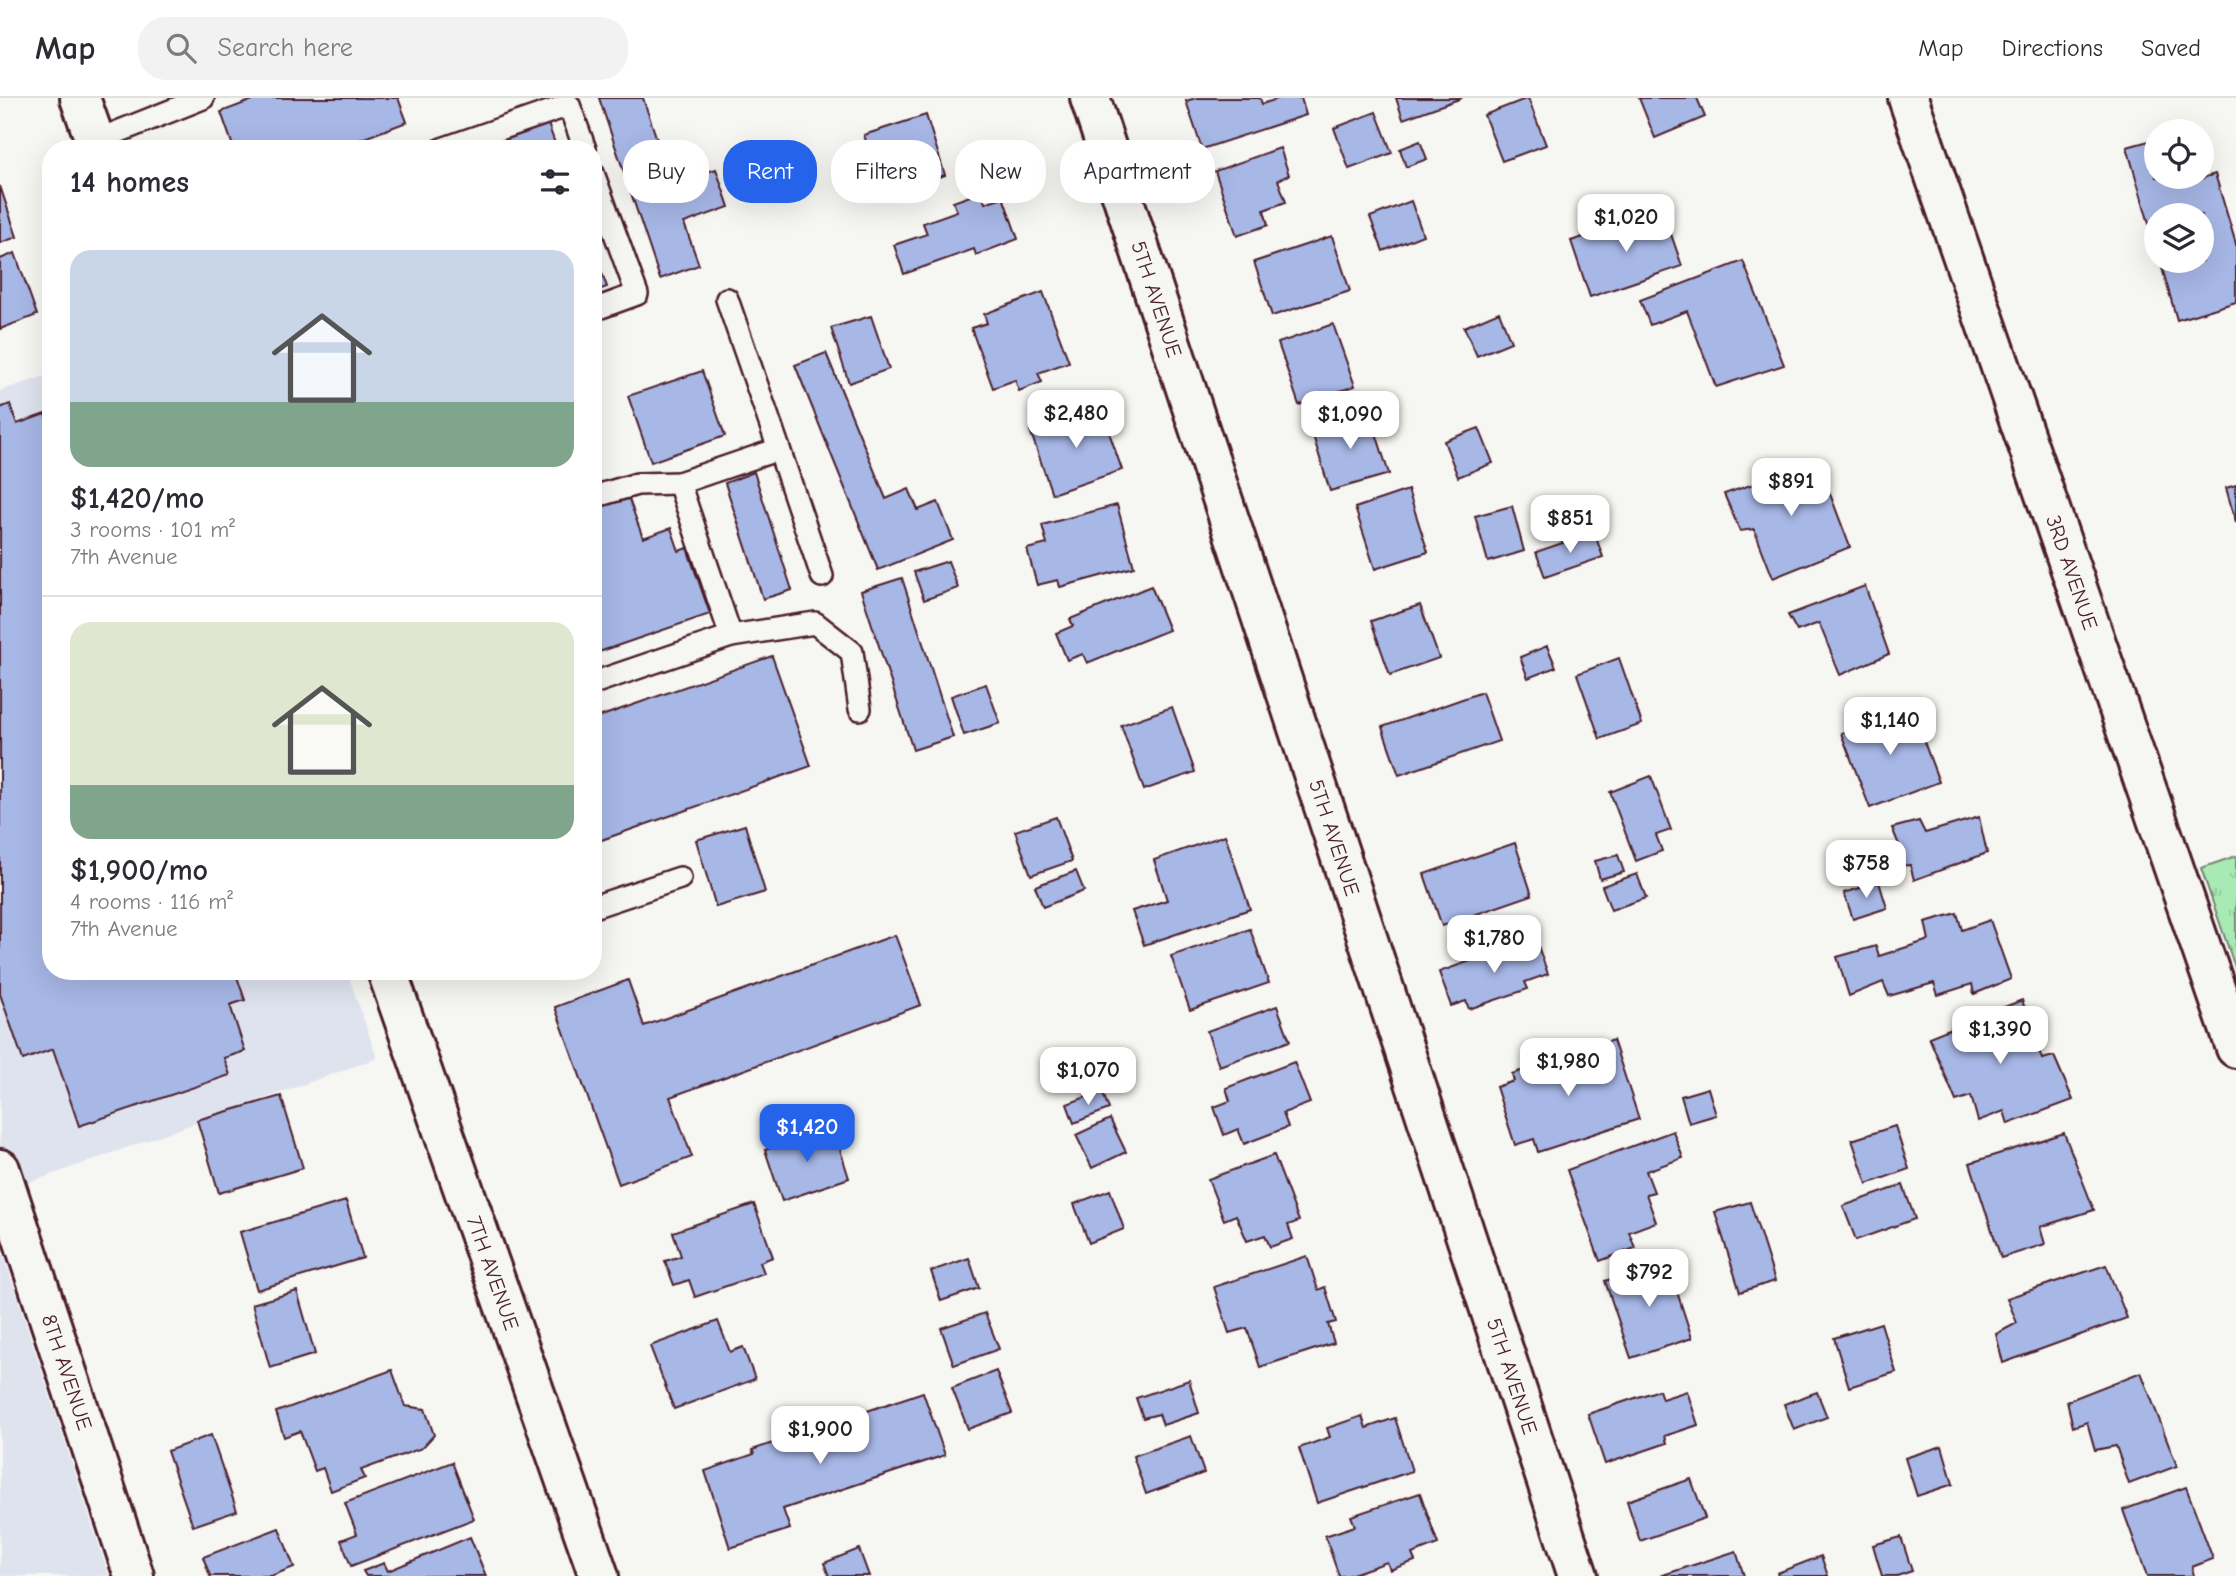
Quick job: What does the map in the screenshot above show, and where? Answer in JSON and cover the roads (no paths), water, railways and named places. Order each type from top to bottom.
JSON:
[{"type":"street","points":[[80,98],[95,140]]},
{"type":"street","name":"5TH AVENUE","points":[[1090,98],[1578,1576]]},
{"type":"street","name":"3RD AVENUE","points":[[1908,98],[2236,1048]]},
{"type":"street","name":"7TH AVENUE","points":[[394,980],[599,1576]]},
{"type":"street","name":"8TH AVENUE","points":[[0,1169],[134,1576]]},
{"type":"lane","points":[[108,140],[203,98]]},
{"type":"lane","points":[[468,140],[569,105],[582,140]]},
{"type":"lane","points":[[602,198],[637,293],[602,307]]},
{"type":"lane","points":[[727,299],[822,576]]},
{"type":"lane","points":[[602,494],[637,484],[680,483],[779,449]]},
{"type":"lane","points":[[680,483],[731,636]]},
{"type":"lane","points":[[602,680],[731,636],[815,623],[852,652],[860,709]]},
{"type":"lane","points":[[602,904],[680,878]]}]
